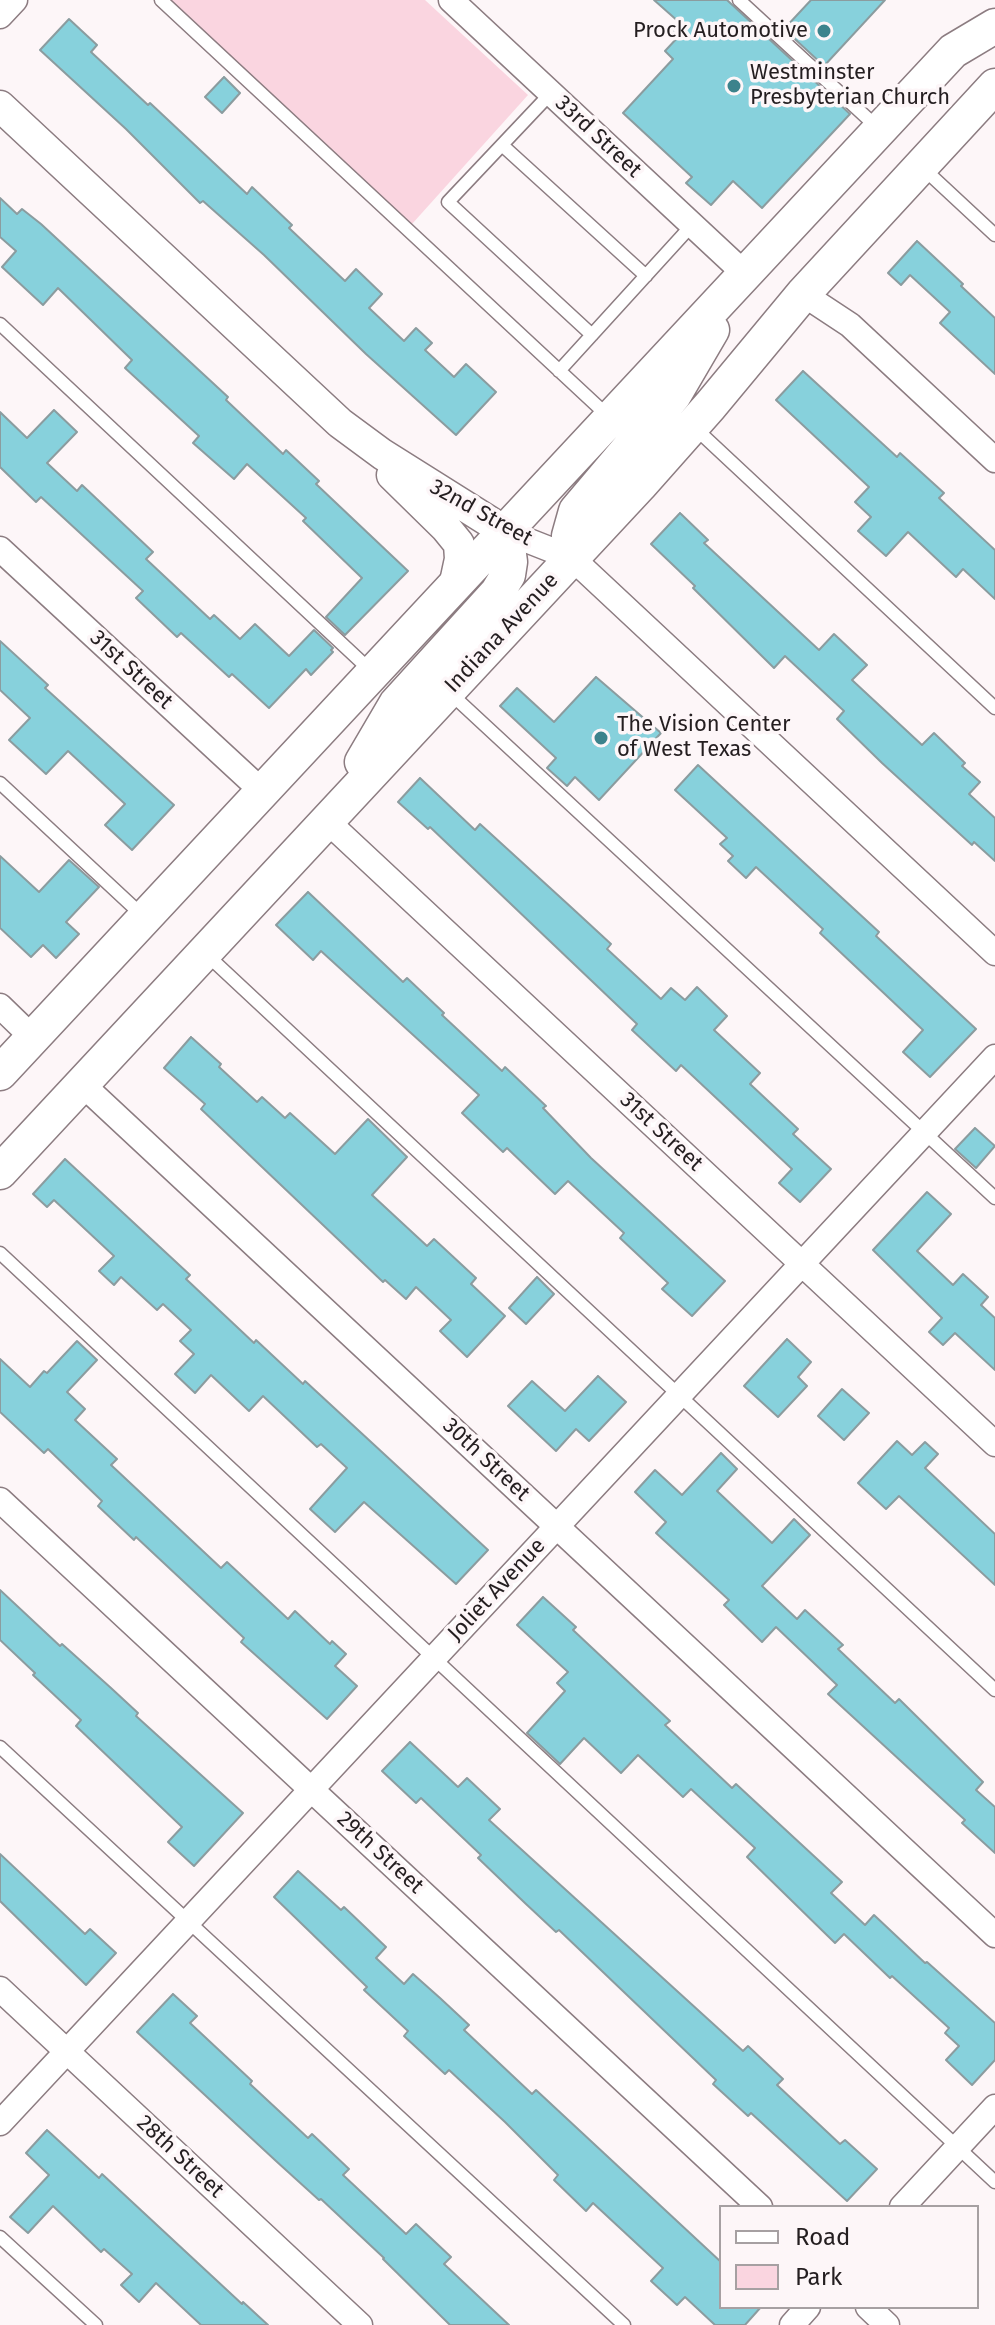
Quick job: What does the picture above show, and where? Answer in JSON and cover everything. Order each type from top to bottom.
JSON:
[{"type":"main road","points":[[0,1073],[953,51],[995,26]]},
{"type":"main road","name":"Indiana Avenue","points":[[0,1172],[693,426],[803,294],[995,86]]},
{"type":"main road","points":[[572,558],[569,536],[576,511],[674,395],[745,274]]},
{"type":"main road","points":[[327,821],[396,704],[502,584],[510,562],[506,532]]},
{"type":"street","points":[[0,16],[15,0]]},
{"type":"street","name":"33rd Street","points":[[451,0],[745,274]]},
{"type":"street","name":"32nd Street","points":[[0,106],[340,423],[395,463],[506,532],[572,558],[995,953]]},
{"type":"street","points":[[803,294],[850,325],[995,460]]},
{"type":"street","points":[[340,423],[454,536],[460,552],[454,587]]},
{"type":"street","name":"31st Street","points":[[0,549],[263,792]]},
{"type":"street","name":"31st Street","points":[[327,821],[995,1444]]},
{"type":"street","points":[[0,1006],[33,1038]]},
{"type":"street","name":"Joliet Avenue","points":[[0,2123],[995,1057]]},
{"type":"street","name":"30th Street","points":[[82,1084],[995,1935]]},
{"type":"street","name":"29th Street","points":[[0,1500],[758,2205]]},
{"type":"street","name":"28th Street","points":[[0,1989],[360,2325]]},
{"type":"street","points":[[904,2205],[995,2107]]},
{"type":"street","points":[[792,2325],[806,2309]]},
{"type":"street","points":[[870,2309],[887,2325]]},
{"type":"lane","points":[[161,0],[610,419]]},
{"type":"lane","points":[[739,0],[879,130]]},
{"type":"lane","points":[[551,93],[448,202],[592,335]]},
{"type":"lane","points":[[502,145],[646,276]]},
{"type":"lane","points":[[921,166],[995,235]]},
{"type":"lane","points":[[559,371],[692,225]]},
{"type":"lane","points":[[0,324],[373,673]]},
{"type":"lane","points":[[693,426],[995,708]]},
{"type":"lane","points":[[448,691],[995,1198]]},
{"type":"lane","points":[[0,783],[145,918]]},
{"type":"lane","points":[[204,953],[995,1690]]},
{"type":"lane","points":[[0,1253],[995,2182]]},
{"type":"lane","points":[[0,1747],[624,2325]]},
{"type":"lane","points":[[0,2237],[96,2325]]},
{"type":"green space","points":[[171,0],[425,0],[528,95],[412,224]]},
{"type":"building","name":"Westminster Presbyterian Church","points":[[654,0],[727,0],[850,114],[762,208],[733,181],[711,205],[686,183],[692,177],[623,113],[673,59],[665,51],[679,36],[672,30],[680,23]]},
{"type":"building","name":"Prock Automotive","points":[[811,0],[885,0],[824,66],[784,29]]},
{"type":"building","points":[[69,19],[97,45],[91,52],[247,194],[252,187],[292,225],[289,228],[345,281],[356,269],[382,294],[369,308],[404,341],[416,328],[432,343],[425,350],[454,377],[466,364],[496,392],[456,435],[366,354],[264,255],[203,201],[200,203],[40,50]]},
{"type":"building","points":[[224,77],[240,93],[222,113],[205,97]]},
{"type":"building","points":[[0,198],[17,214],[22,209],[41,224],[228,397],[226,400],[283,454],[286,450],[319,481],[316,484],[408,571],[345,635],[326,617],[362,578],[303,521],[306,518],[247,464],[234,479],[193,443],[199,436],[125,368],[132,360],[58,288],[43,305],[2,267],[16,251],[0,237]]},
{"type":"building","points":[[917,241],[995,318],[995,374],[940,323],[950,312],[910,275],[901,285],[888,273]]},
{"type":"building","points":[[803,371],[897,457],[900,453],[944,493],[939,498],[995,550],[995,599],[963,569],[956,577],[908,532],[886,556],[858,531],[871,517],[855,502],[869,487],[776,400]]},
{"type":"building","points":[[54,410],[77,432],[47,463],[77,491],[82,485],[153,552],[146,559],[210,619],[214,615],[240,639],[255,624],[289,656],[314,630],[333,648],[333,652],[311,675],[306,669],[269,708],[181,633],[177,637],[136,598],[143,591],[41,497],[36,502],[0,467],[0,412],[27,438]]},
{"type":"building","points":[[680,513],[708,540],[704,543],[819,650],[834,634],[867,665],[852,680],[922,745],[934,733],[965,763],[962,766],[980,782],[969,794],[995,818],[995,861],[974,842],[972,845],[882,763],[837,719],[844,711],[785,656],[774,668],[651,544]]},
{"type":"building","points":[[0,641],[48,685],[45,688],[174,805],[132,850],[105,825],[125,804],[68,751],[46,774],[9,740],[30,718],[0,690]]},
{"type":"building","name":"The Vision Center of West Texas","points":[[596,677],[661,733],[599,800],[575,777],[567,786],[547,768],[556,758],[500,706],[517,688],[554,722]]},
{"type":"building","points":[[698,765],[879,932],[876,936],[976,1029],[930,1077],[903,1052],[923,1030],[820,933],[823,929],[756,867],[746,878],[728,861],[733,856],[720,844],[727,838],[675,790]]},
{"type":"building","points":[[420,778],[475,830],[480,824],[572,908],[611,944],[607,949],[661,999],[671,988],[685,1000],[697,987],[727,1016],[714,1030],[760,1073],[750,1084],[798,1129],[793,1134],[831,1169],[800,1202],[779,1183],[792,1169],[681,1065],[676,1071],[632,1030],[637,1024],[430,827],[428,829],[398,802]]},
{"type":"building","points":[[0,856],[39,892],[69,860],[99,887],[66,922],[79,934],[56,958],[43,945],[31,957],[0,928]]},
{"type":"building","points":[[308,892],[403,982],[407,978],[502,1071],[505,1067],[546,1106],[543,1108],[591,1158],[725,1281],[692,1316],[662,1289],[668,1283],[620,1238],[624,1233],[568,1181],[555,1194],[507,1148],[503,1152],[462,1113],[479,1095],[321,951],[313,960],[276,925]]},
{"type":"building","points":[[191,1037],[257,1102],[262,1097],[285,1118],[290,1113],[335,1154],[368,1119],[407,1157],[372,1195],[427,1246],[434,1239],[476,1278],[471,1284],[505,1316],[467,1357],[440,1331],[451,1320],[416,1287],[406,1299],[385,1280],[383,1282],[201,1109],[205,1104],[164,1068]]},
{"type":"building","points":[[975,1128],[995,1146],[976,1168],[955,1149]]},
{"type":"building","points":[[65,1159],[190,1275],[186,1279],[254,1343],[256,1340],[303,1384],[305,1381],[488,1550],[456,1584],[364,1502],[335,1532],[310,1509],[347,1468],[321,1444],[317,1447],[263,1396],[249,1411],[211,1375],[195,1393],[175,1374],[194,1354],[180,1341],[191,1330],[163,1304],[157,1310],[121,1277],[114,1285],[99,1271],[114,1256],[54,1200],[47,1207],[33,1194]]},
{"type":"building","points":[[927,1192],[951,1214],[917,1251],[953,1285],[963,1274],[988,1297],[981,1305],[995,1318],[995,1370],[955,1333],[943,1345],[929,1332],[942,1318],[873,1250]]},
{"type":"building","points":[[537,1277],[554,1294],[526,1324],[509,1308]]},
{"type":"building","points":[[787,1339],[811,1362],[798,1377],[807,1386],[778,1417],[744,1386]]},
{"type":"building","points":[[77,1341],[97,1360],[67,1392],[85,1409],[75,1420],[117,1459],[111,1465],[221,1568],[227,1562],[288,1619],[295,1611],[330,1644],[332,1641],[346,1654],[335,1666],[357,1686],[327,1719],[241,1642],[244,1638],[136,1537],[134,1540],[98,1506],[102,1501],[48,1449],[44,1453],[0,1412],[0,1359],[30,1387]]},
{"type":"building","points":[[598,1376],[626,1402],[589,1441],[576,1429],[556,1451],[508,1406],[532,1381],[565,1411]]},
{"type":"building","points":[[842,1389],[869,1413],[844,1440],[818,1416]]},
{"type":"building","points":[[897,1441],[912,1455],[925,1442],[938,1454],[925,1468],[995,1534],[995,1585],[899,1496],[886,1509],[858,1483]]},
{"type":"building","points":[[721,1453],[737,1469],[717,1491],[772,1543],[794,1519],[810,1535],[762,1586],[797,1619],[805,1610],[843,1645],[838,1649],[895,1703],[899,1699],[983,1782],[976,1790],[995,1807],[995,1853],[962,1823],[965,1820],[828,1694],[837,1685],[776,1627],[762,1642],[724,1605],[729,1600],[656,1533],[666,1522],[635,1492],[655,1470],[682,1495]]},
{"type":"building","points":[[0,1590],[111,1688],[138,1713],[136,1716],[243,1813],[194,1866],[168,1842],[182,1827],[76,1726],[81,1720],[0,1640]]},
{"type":"building","points":[[543,1597],[576,1627],[573,1630],[670,1721],[665,1725],[732,1788],[736,1784],[842,1882],[831,1893],[865,1925],[874,1915],[995,2023],[995,2060],[972,2085],[946,2060],[959,2046],[945,2033],[949,2028],[844,1934],[835,1943],[747,1857],[755,1848],[691,1789],[683,1797],[638,1755],[621,1773],[584,1738],[560,1764],[527,1733],[565,1691],[557,1683],[568,1672],[517,1625]]},
{"type":"building","points":[[410,1742],[458,1787],[467,1778],[500,1809],[489,1820],[743,2051],[748,2046],[783,2079],[777,2085],[840,2144],[845,2140],[877,2169],[847,2201],[751,2113],[748,2116],[713,2084],[716,2080],[559,1930],[556,1932],[526,1904],[478,1858],[481,1855],[421,1798],[416,1803],[382,1771]]},
{"type":"building","points":[[0,1854],[85,1934],[90,1929],[116,1953],[86,1985],[0,1901]]},
{"type":"building","points":[[298,1871],[341,1910],[344,1907],[386,1947],[376,1958],[404,1984],[413,1974],[469,2025],[464,2030],[532,2094],[536,2090],[719,2260],[719,2309],[759,2309],[745,2325],[715,2325],[685,2297],[677,2305],[651,2281],[663,2268],[593,2203],[586,2211],[554,2180],[558,2175],[505,2122],[449,2070],[445,2074],[404,2036],[408,2031],[364,1990],[367,1987],[274,1897]]},
{"type":"building","points":[[173,1994],[197,2016],[190,2023],[252,2081],[250,2084],[308,2138],[312,2134],[349,2169],[343,2175],[406,2234],[416,2224],[451,2257],[444,2264],[509,2325],[450,2325],[321,2199],[137,2032]]},
{"type":"building","points":[[47,2130],[99,2178],[102,2174],[268,2325],[201,2325],[156,2283],[139,2302],[121,2285],[132,2274],[104,2249],[101,2252],[53,2206],[28,2233],[10,2217],[49,2175],[26,2153]]},
{"type":"place","name":"Prock Automotive","points":[[824,31]]},
{"type":"place","name":"Westminster Presbyterian Church","points":[[734,86]]},
{"type":"place","name":"The Vision Center of West Texas","points":[[601,738]]}]
